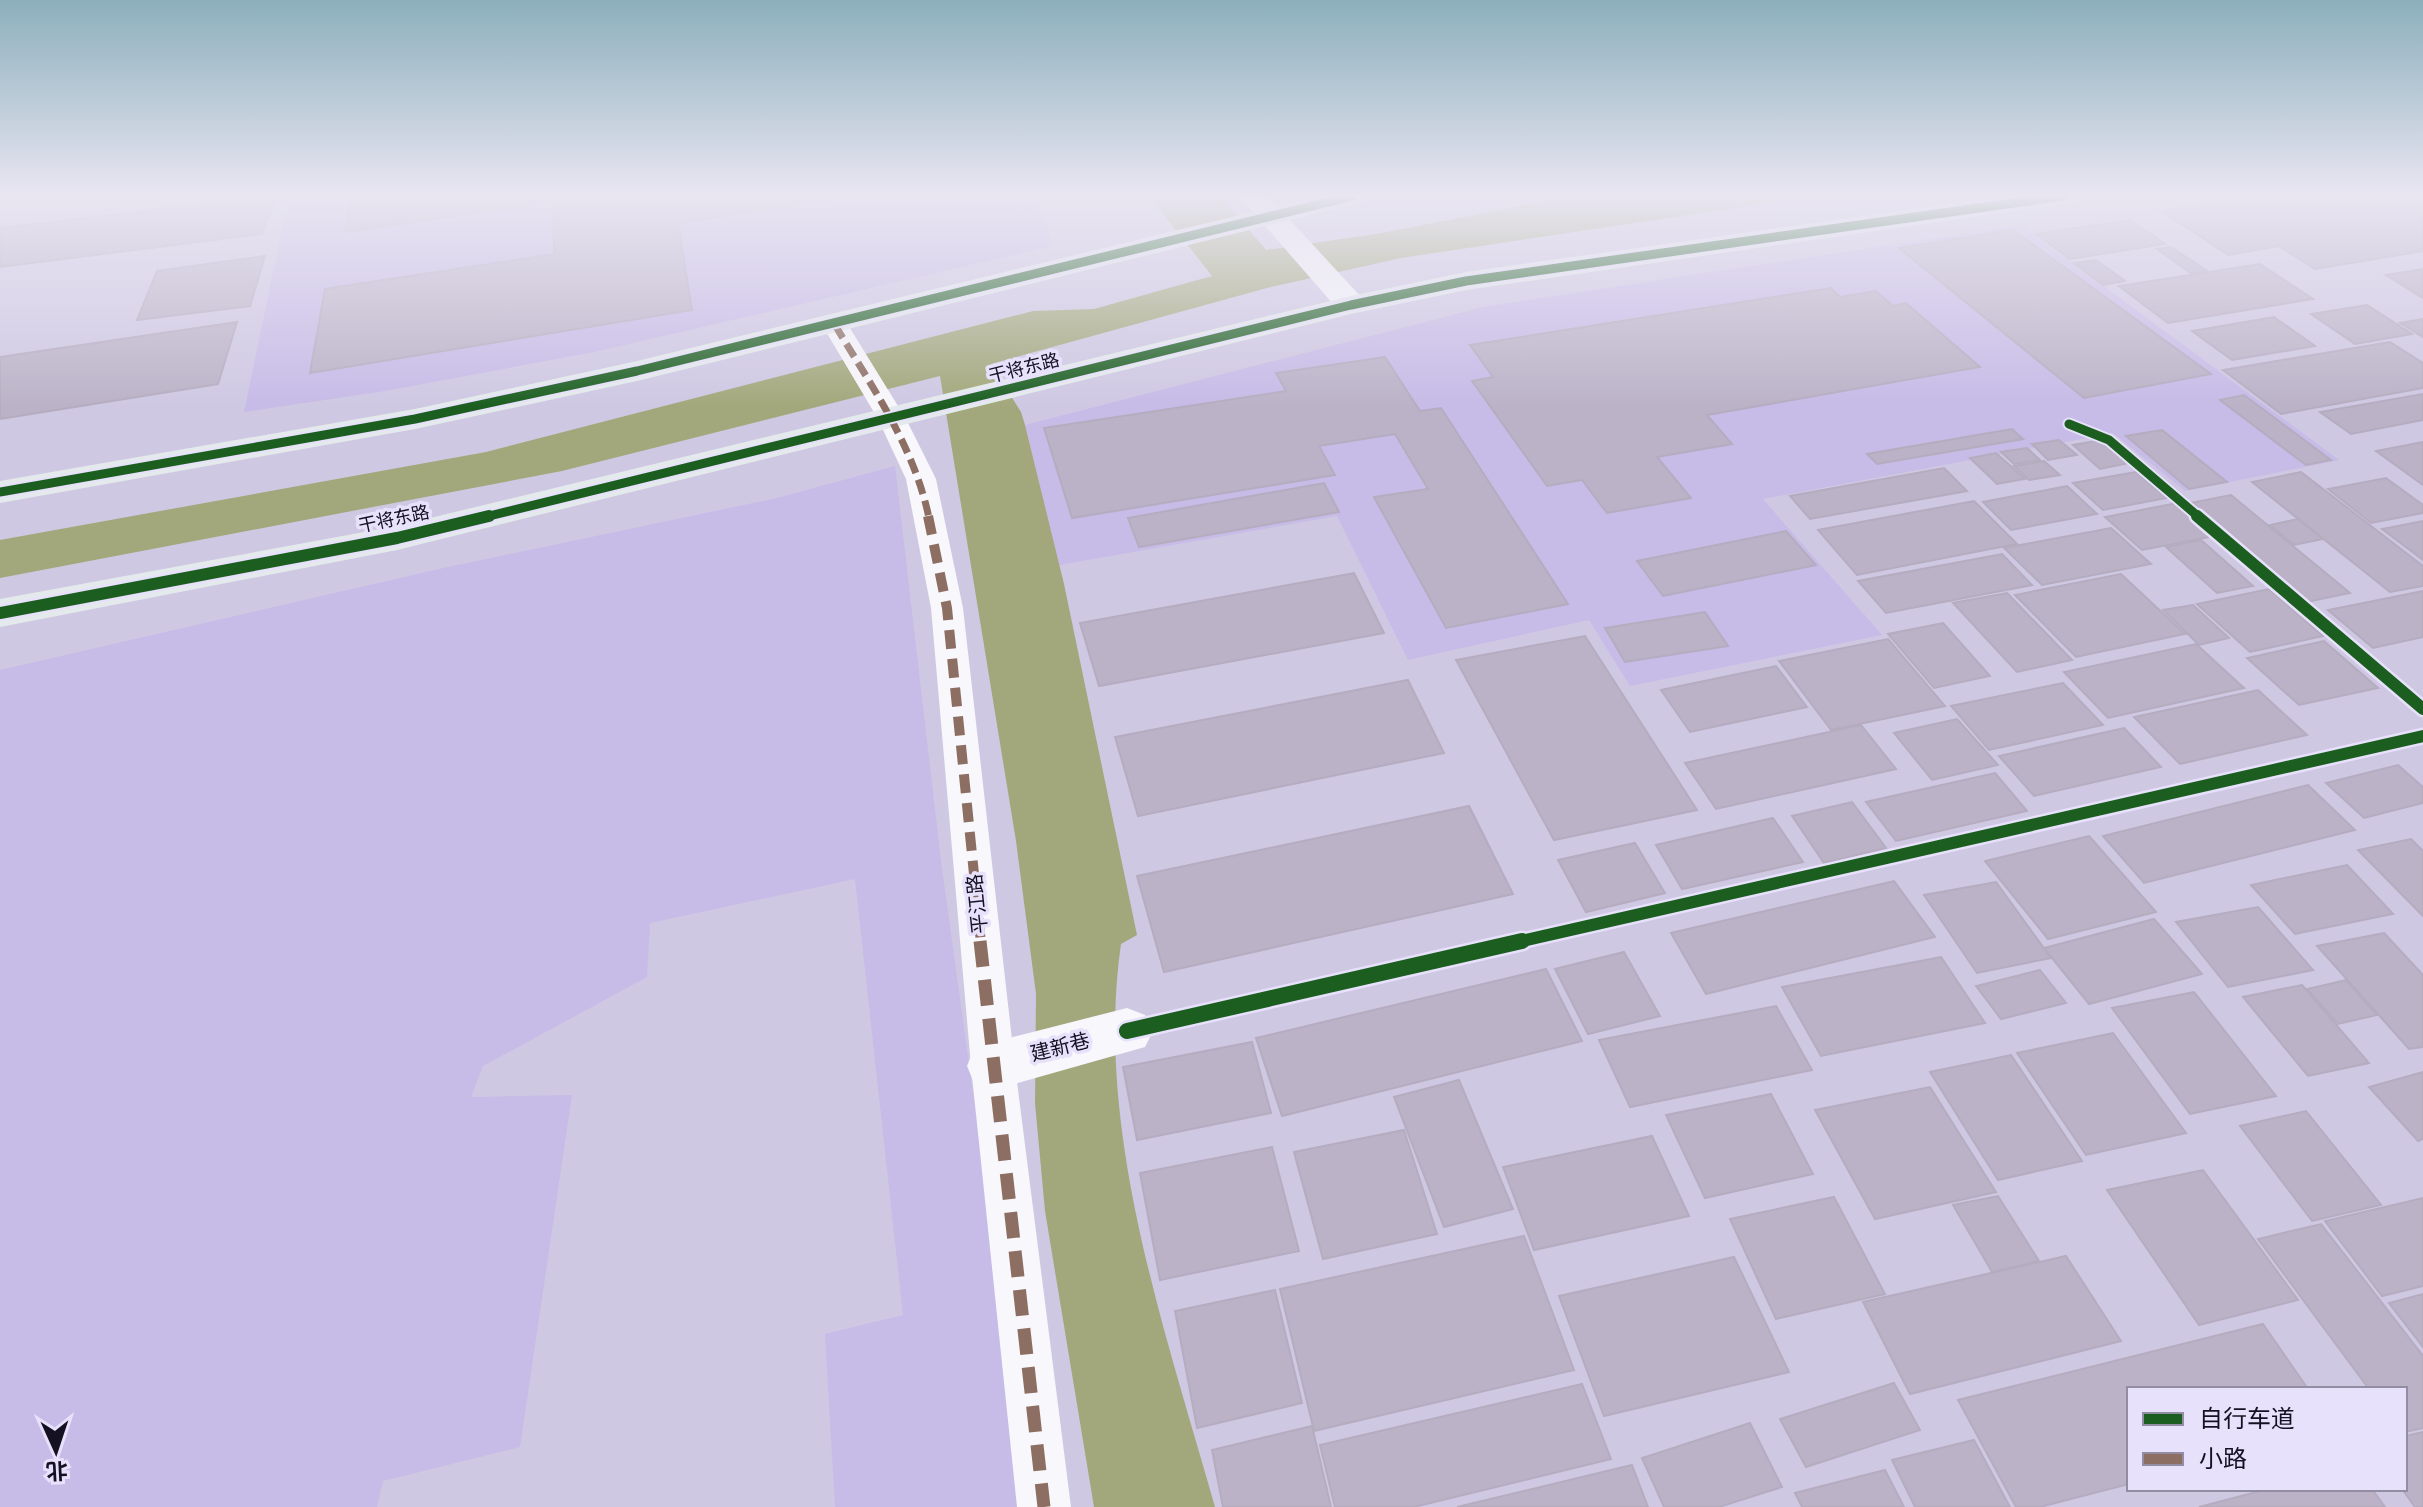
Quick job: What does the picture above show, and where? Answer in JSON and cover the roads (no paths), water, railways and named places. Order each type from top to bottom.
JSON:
[{"type":"main road","points":[[0,492],[415,419],[840,333],[1076,266]]},
{"type":"main road","name":"干将东路","points":[[0,613],[397,538],[897,411],[1025,386],[1341,293],[1564,266]]},
{"type":"street","points":[[1315,266],[1341,293]]},
{"type":"street","name":"平江路","points":[[840,333],[897,411],[921,479],[947,608],[1008,1061],[1044,1507]]},
{"type":"street","name":"建新巷","points":[[1008,1061],[1127,1031]]}]
